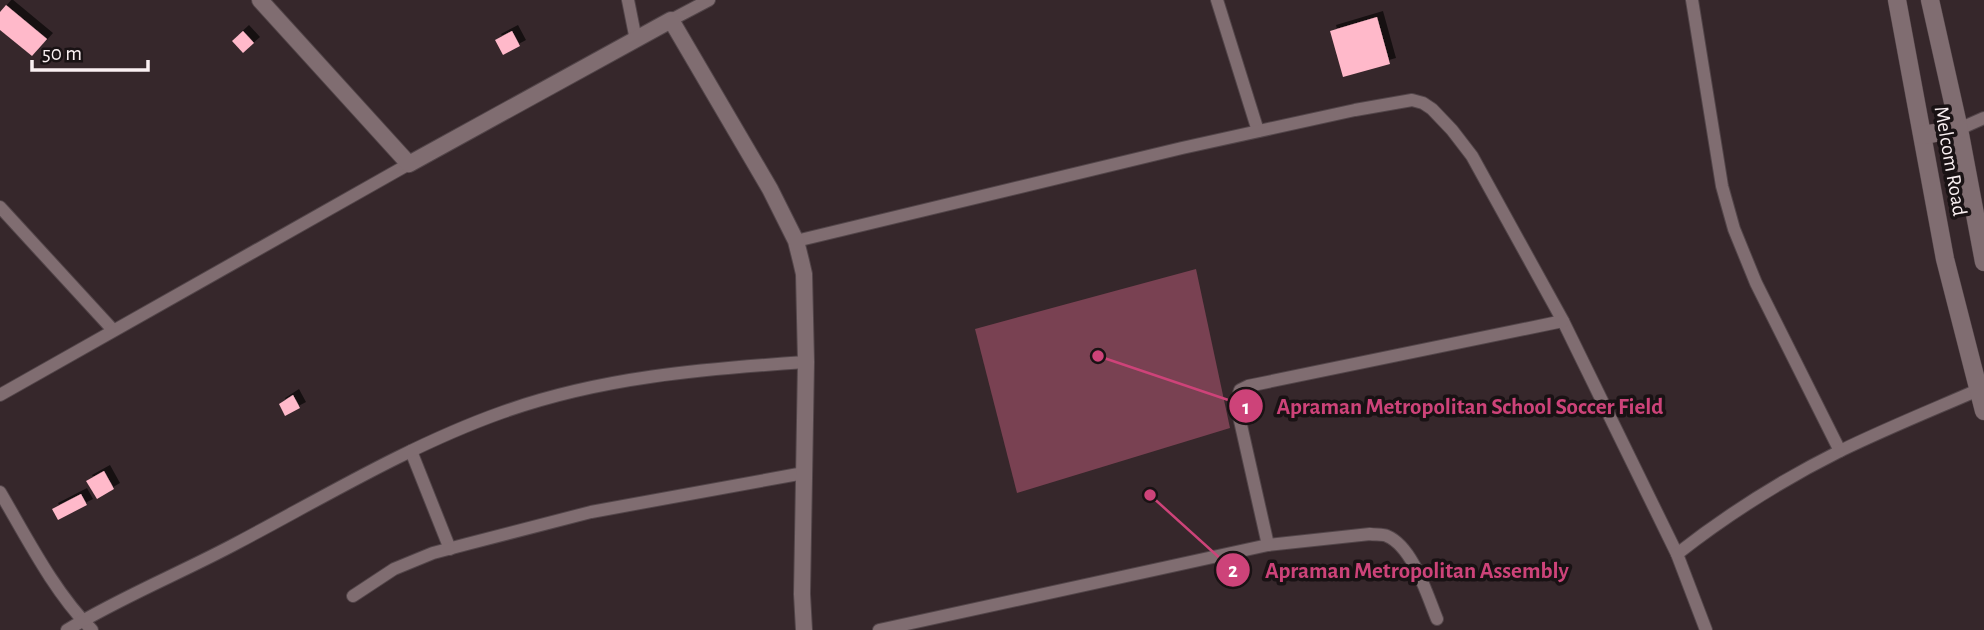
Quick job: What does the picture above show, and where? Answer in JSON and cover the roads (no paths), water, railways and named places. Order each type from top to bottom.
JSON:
[{"type":"main road","name":"Melcom Road","points":[[1897,0],[1945,259],[1984,411]]},
{"type":"main road","points":[[1930,0],[1959,129],[1984,262]]},
{"type":"main road","points":[[1923,135],[1959,129]]},
{"type":"street","points":[[260,0],[409,164]]},
{"type":"street","points":[[628,0],[636,40]]},
{"type":"street","points":[[0,395],[409,164],[709,0]]},
{"type":"street","points":[[1217,0],[1258,131]]},
{"type":"street","points":[[1692,0],[1722,186],[1734,229],[1756,283],[1840,451]]},
{"type":"street","points":[[671,20],[770,189],[796,241],[804,274],[804,630]]},
{"type":"street","points":[[796,241],[1258,131],[1412,100],[1423,103],[1432,108],[1472,156],[1563,321],[1677,554],[1706,630]]},
{"type":"street","points":[[1959,129],[1984,118]]},
{"type":"street","points":[[0,207],[113,330]]},
{"type":"street","points":[[1268,545],[1236,403],[1240,390],[1248,386],[1563,321]]},
{"type":"street","points":[[67,630],[88,625],[411,451],[503,412],[594,386],[681,372],[806,362]]},
{"type":"street","points":[[1677,554],[1720,520],[1766,491],[1840,451],[1978,390]]},
{"type":"street","points":[[411,451],[450,549]]},
{"type":"street","points":[[353,596],[394,569],[450,549],[591,512],[804,473]]},
{"type":"street","points":[[0,492],[54,580],[88,625]]},
{"type":"street","points":[[879,630],[1268,545],[1370,534],[1387,536],[1401,547],[1414,564],[1437,619]]},
{"type":"place","name":"Apraman Metropolitan School Soccer Field","points":[[1098,356]]},
{"type":"place","name":"Apraman Metropolitan Assembly","points":[[1150,495]]}]
